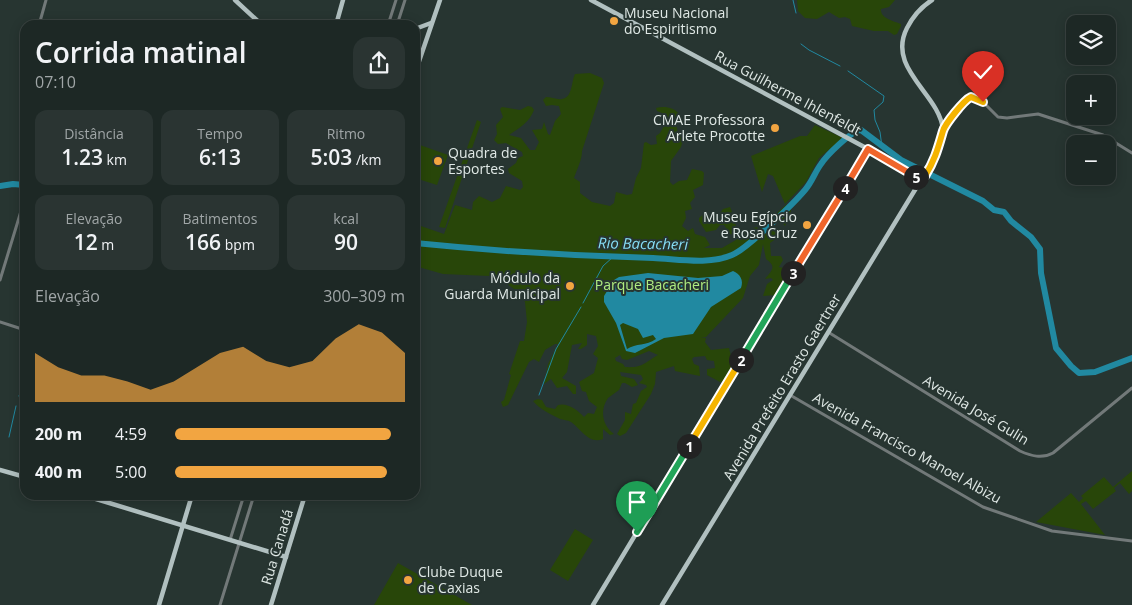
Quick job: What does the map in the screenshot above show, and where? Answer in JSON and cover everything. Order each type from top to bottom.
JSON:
[{"type":"main road","points":[[235,0],[257,20]]},
{"type":"main road","points":[[338,20],[344,0]]},
{"type":"main road","points":[[420,57],[440,0]]},
{"type":"main road","name":"Rua Guilherme Ihlenfeldt","points":[[591,0],[923,177]]},
{"type":"main road","points":[[932,0],[913,17],[903,36],[901,48],[905,61],[938,115],[943,130]]},
{"type":"main road","points":[[420,27],[431,23]]},
{"type":"main road","name":"Avenida Prefeito Erasto Gaertner","points":[[662,605],[923,177],[940,146],[943,130]]},
{"type":"main road","points":[[593,605],[868,149]]},
{"type":"main road","points":[[0,470],[20,476]]},
{"type":"main road","points":[[99,500],[286,557]]},
{"type":"main road","points":[[159,605],[191,500]]},
{"type":"main road","name":"Rua Canadá","points":[[271,605],[303,500]]},
{"type":"street","points":[[41,20],[46,0]]},
{"type":"street","points":[[390,20],[396,0]]},
{"type":"street","points":[[399,20],[405,0]]},
{"type":"street","points":[[943,130],[966,100],[974,97],[983,102],[998,117],[1007,118],[1038,114],[1103,135],[1132,152]]},
{"type":"street","points":[[0,280],[20,214]]},
{"type":"street","points":[[0,322],[20,328]]},
{"type":"street","name":"Avenida José Gulin","points":[[828,332],[1020,451],[1034,456],[1053,454],[1132,388]]},
{"type":"street","name":"Avenida Francisco Manoel Albizu","points":[[790,395],[983,507],[1052,531],[1132,541]]},
{"type":"street","points":[[230,540],[242,500]]},
{"type":"street","points":[[220,605],[252,500]]},
{"type":"green space","points":[[797,0],[895,0],[889,7],[881,9],[881,12],[885,17],[901,24],[901,26],[897,34],[894,35],[888,31],[874,31],[852,26],[850,19],[845,17],[839,18],[829,12],[817,19],[805,18],[798,11]]},
{"type":"green space","name":"Parque Bacacheri","points":[[590,73],[602,78],[604,83],[574,178],[580,182],[580,193],[592,202],[610,206],[614,203],[616,192],[627,195],[632,194],[641,168],[644,143],[657,144],[656,136],[666,123],[662,113],[657,111],[656,108],[666,107],[672,109],[680,115],[676,124],[678,133],[683,140],[681,147],[671,161],[670,182],[673,185],[679,181],[687,180],[692,169],[704,173],[703,185],[693,190],[695,197],[690,203],[692,209],[685,211],[686,218],[682,226],[688,231],[693,228],[695,234],[705,237],[710,245],[704,248],[722,248],[748,233],[730,234],[724,225],[720,225],[716,230],[706,232],[699,218],[704,214],[710,216],[715,221],[723,209],[730,207],[732,212],[724,215],[723,220],[726,221],[734,213],[736,228],[747,230],[749,233],[753,228],[757,227],[762,235],[773,229],[777,230],[777,238],[770,243],[771,256],[781,256],[783,260],[779,267],[788,269],[776,291],[776,295],[763,296],[767,284],[773,280],[771,278],[765,279],[772,266],[766,259],[763,244],[759,265],[750,276],[743,298],[706,337],[701,337],[706,338],[705,342],[711,350],[729,348],[734,369],[729,373],[724,382],[720,382],[707,375],[707,369],[715,368],[714,361],[707,360],[705,356],[692,359],[694,364],[699,366],[700,376],[675,371],[674,366],[656,372],[655,384],[651,394],[626,433],[620,436],[617,434],[625,420],[625,412],[631,414],[633,404],[636,403],[641,391],[647,387],[639,383],[643,379],[641,375],[620,372],[621,376],[634,379],[638,385],[632,387],[622,383],[619,390],[608,398],[603,413],[607,427],[614,434],[610,435],[603,429],[603,439],[598,440],[589,438],[571,422],[549,413],[533,401],[542,400],[546,407],[555,409],[561,404],[569,406],[584,417],[588,413],[594,414],[597,407],[589,401],[586,392],[582,391],[579,382],[594,373],[598,358],[593,354],[598,346],[596,336],[587,334],[587,345],[581,349],[578,349],[582,343],[572,345],[567,372],[562,378],[576,386],[576,394],[573,394],[567,386],[557,388],[551,379],[544,384],[548,364],[558,344],[555,344],[545,350],[539,362],[534,359],[529,362],[508,405],[503,407],[501,402],[504,400],[511,375],[509,374],[520,341],[524,341],[527,322],[525,302],[517,291],[490,276],[443,274],[420,267],[420,226],[444,234],[455,205],[472,210],[473,202],[479,196],[492,202],[500,198],[506,186],[520,190],[523,187],[522,181],[509,173],[508,169],[516,163],[518,158],[523,156],[522,152],[506,143],[498,144],[494,140],[497,134],[496,125],[503,117],[500,109],[502,107],[520,110],[528,106],[532,107],[534,110],[529,118],[509,135],[521,138],[530,150],[535,150],[539,142],[532,130],[542,129],[544,122],[550,135],[555,121],[561,114],[559,106],[546,106],[543,100],[546,97],[566,98],[570,92],[575,74]],"holes":[[[649,351],[658,355],[636,367],[625,367],[616,361],[615,358],[620,355],[622,359],[627,360]]]},
{"type":"green space","points":[[477,120],[481,122],[445,228],[439,227]]},
{"type":"green space","points":[[815,125],[843,138],[819,158],[806,182],[785,204],[773,176],[768,174],[762,192],[751,156],[800,136],[807,136]]},
{"type":"green space","points":[[420,145],[448,155],[437,185],[420,180]]},
{"type":"green space","points":[[787,204],[787,211],[790,209],[791,211],[785,226],[780,220],[760,230],[760,224],[767,217],[770,219]]},
{"type":"green space","points":[[1132,471],[1132,491],[1129,494],[1120,483],[1114,488],[1116,491],[1093,509],[1086,501],[1081,504],[1105,535],[1036,522],[1071,493],[1079,502],[1083,498],[1081,496],[1104,477],[1113,487]]},
{"type":"green space","points":[[575,529],[593,540],[568,581],[550,570]]},
{"type":"green space","name":"Clube Duque de Caxias","points":[[398,563],[472,605],[374,605]]},
{"type":"water","points":[[733,271],[735,272],[742,280],[741,288],[711,307],[693,334],[664,338],[635,353],[626,351],[616,323],[604,302],[604,296],[614,280],[619,277],[648,273],[698,278],[722,276]],"holes":[[[623,323],[638,329],[643,338],[653,335],[656,339],[627,349],[620,325]]]},
{"type":"waterway","points":[[793,0],[796,13]]},
{"type":"waterway","points":[[801,44],[840,66]]},
{"type":"waterway","points":[[848,71],[884,96],[883,102],[874,110],[882,147]]},
{"type":"waterway","name":"Rio Bacacheri","points":[[420,243],[693,261],[723,258],[739,251],[770,225],[810,184],[828,155],[846,139],[861,130],[901,160],[983,201],[994,210],[1004,212],[1011,221],[1031,237],[1040,249],[1041,273],[1056,348],[1079,373],[1095,372],[1132,358]]},
{"type":"waterway","name":"Rio Bacacheri","points":[[0,186],[20,185]]},
{"type":"waterway","points":[[583,303],[603,266],[613,257]]},
{"type":"waterway","points":[[539,395],[556,349],[581,307]]},
{"type":"waterway","points":[[9,437],[16,406]]},
{"type":"place","name":"Museu Nacional do Espiritismo","points":[[614,21]]},
{"type":"place","name":"CMAE Professora Arlete Procotte","points":[[775,128]]},
{"type":"place","name":"Quadra de Esportes","points":[[438,161]]},
{"type":"place","name":"Museu Egípcio e Rosa Cruz","points":[[807,225]]},
{"type":"place","name":"Módulo da Guarda Municipal","points":[[570,286]]},
{"type":"place","name":"Clube Duque de Caxias","points":[[408,580]]},
{"type":"route","points":[[637,532],[868,149],[921,180],[928,171],[940,146],[943,130],[963,103],[971,97],[983,102]]}]
